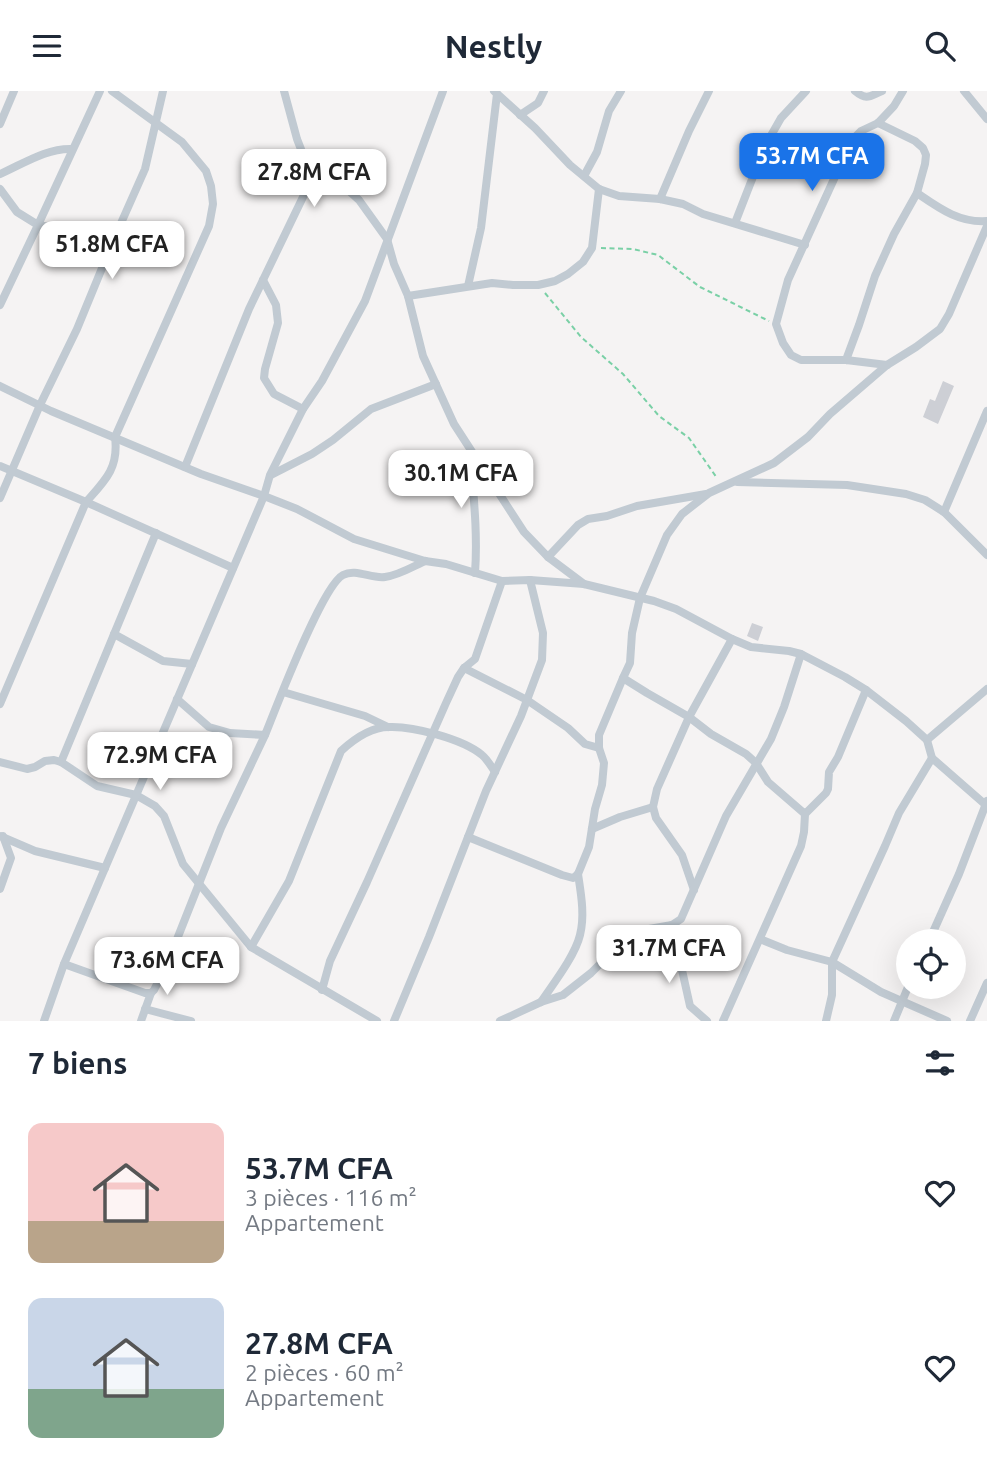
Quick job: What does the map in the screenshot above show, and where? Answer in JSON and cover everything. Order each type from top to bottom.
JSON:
[{"type":"street","points":[[0,124],[14,91]]},
{"type":"street","points":[[0,305],[100,91]]},
{"type":"street","points":[[0,704],[86,502],[114,465],[117,452],[115,437],[209,226],[213,204],[206,171],[182,142],[112,91]]},
{"type":"street","points":[[0,498],[40,405],[77,329],[145,169],[163,91]]},
{"type":"street","points":[[277,91],[287,100]]},
{"type":"street","points":[[284,91],[304,157],[316,170],[348,190],[387,239],[408,296],[423,356],[454,424],[524,532],[548,557],[584,584]]},
{"type":"street","points":[[44,1021],[64,964],[264,496],[270,475],[303,409],[322,381],[365,301],[443,91]]},
{"type":"street","points":[[520,114],[538,103],[544,91]]},
{"type":"street","points":[[584,176],[597,152],[609,111],[621,91]]},
{"type":"street","points":[[660,199],[709,91]]},
{"type":"street","points":[[735,223],[765,146],[781,118],[806,91]]},
{"type":"street","points":[[855,91],[861,96],[871,97],[882,91]]},
{"type":"street","points":[[887,365],[846,360],[801,360],[792,355],[783,343],[776,324],[788,280],[855,137],[878,123],[894,106],[903,91]]},
{"type":"street","points":[[964,91],[987,119]]},
{"type":"street","points":[[496,93],[535,128],[570,165],[599,189],[619,196],[660,199],[683,204],[703,214],[804,246]]},
{"type":"street","points":[[468,286],[481,227],[496,93]]},
{"type":"street","points":[[846,360],[875,276],[916,193],[925,164],[926,155],[923,148],[915,141],[878,123]]},
{"type":"street","points":[[0,174],[50,151],[72,149]]},
{"type":"street","points":[[185,467],[249,309],[316,170]]},
{"type":"street","points":[[0,189],[18,212],[38,225],[114,239]]},
{"type":"street","points":[[408,296],[492,283],[538,285],[568,274],[583,262],[592,248],[599,189]]},
{"type":"street","points":[[916,193],[961,219],[987,221]]},
{"type":"street","points":[[468,838],[562,875],[573,878],[578,874],[589,847],[595,809],[603,785],[604,763],[599,748],[599,735],[630,663],[632,633],[640,598],[667,535],[682,514],[709,493],[775,463],[808,437],[830,414],[887,365],[940,329],[987,226]]},
{"type":"street","points":[[263,280],[276,305],[278,323],[264,378],[274,394],[303,409]]},
{"type":"street","points":[[270,475],[312,454],[371,409],[436,384]]},
{"type":"street","points":[[0,386],[185,467],[296,509],[354,540],[502,581],[584,584],[653,601],[676,609],[751,647],[801,655],[866,690],[927,740],[932,758],[986,804],[934,929]]},
{"type":"street","points":[[944,512],[987,411]]},
{"type":"street","points":[[469,447],[475,502],[475,573]]},
{"type":"street","points":[[0,466],[233,568]]},
{"type":"street","points":[[734,482],[847,485],[906,494],[925,500],[944,512],[987,555]]},
{"type":"street","points":[[548,557],[578,525],[588,519],[637,506],[709,493]]},
{"type":"street","points":[[61,762],[156,533]]},
{"type":"street","points":[[141,1021],[151,993],[168,962],[221,828],[265,735],[297,656],[333,584],[340,576],[350,573],[383,578],[396,575],[425,561]]},
{"type":"street","points":[[394,1021],[542,660],[543,633],[530,580]]},
{"type":"street","points":[[322,990],[330,961],[458,677],[475,659],[502,581]]},
{"type":"street","points":[[114,634],[163,661],[192,664]]},
{"type":"street","points":[[694,890],[682,855],[656,818],[653,807],[657,789],[689,717],[732,639]]},
{"type":"street","points":[[500,1021],[563,995],[591,973],[620,944],[649,929],[672,925],[681,919],[726,816],[771,739],[801,655]]},
{"type":"street","points":[[464,669],[527,699],[568,728],[585,744],[599,748]]},
{"type":"street","points":[[623,678],[746,754],[756,763],[768,782],[805,814]]},
{"type":"street","points":[[927,740],[987,689]]},
{"type":"street","points":[[723,1021],[801,846],[805,814],[828,789],[829,772],[866,690]]},
{"type":"street","points":[[283,692],[365,716],[388,727],[433,732],[480,754],[495,772]]},
{"type":"street","points":[[177,699],[209,727],[230,733],[265,735]]},
{"type":"street","points":[[251,947],[289,881],[341,751],[357,737],[388,727]]},
{"type":"street","points":[[826,1021],[832,995],[832,963],[899,813],[932,758]]},
{"type":"street","points":[[0,762],[27,769],[54,760],[97,786],[136,795],[155,806],[164,816],[184,864],[251,947],[377,1021]]},
{"type":"street","points":[[592,829],[653,807]]},
{"type":"street","points":[[1,834],[35,851],[105,868]]},
{"type":"street","points":[[0,889],[11,858],[1,834]]},
{"type":"street","points":[[541,1002],[575,949],[580,934],[583,904],[578,874]]},
{"type":"street","points":[[672,925],[690,1006],[707,1021]]},
{"type":"street","points":[[760,940],[832,963],[872,987],[947,1021]]},
{"type":"street","points":[[64,964],[151,993]]},
{"type":"street","points":[[970,1021],[987,983]]},
{"type":"street","points":[[894,1021],[902,1000]]},
{"type":"street","points":[[145,1009],[191,1021]]},
{"type":"path","points":[[592,248],[633,249],[658,255],[700,287],[776,324]]},
{"type":"path","points":[[538,285],[581,337],[624,375],[659,416],[689,438],[723,486]]},
{"type":"building","points":[[943,381],[954,386],[938,424],[923,417],[930,399],[935,401]]},
{"type":"building","points":[[752,623],[763,627],[758,641],[747,636]]}]
